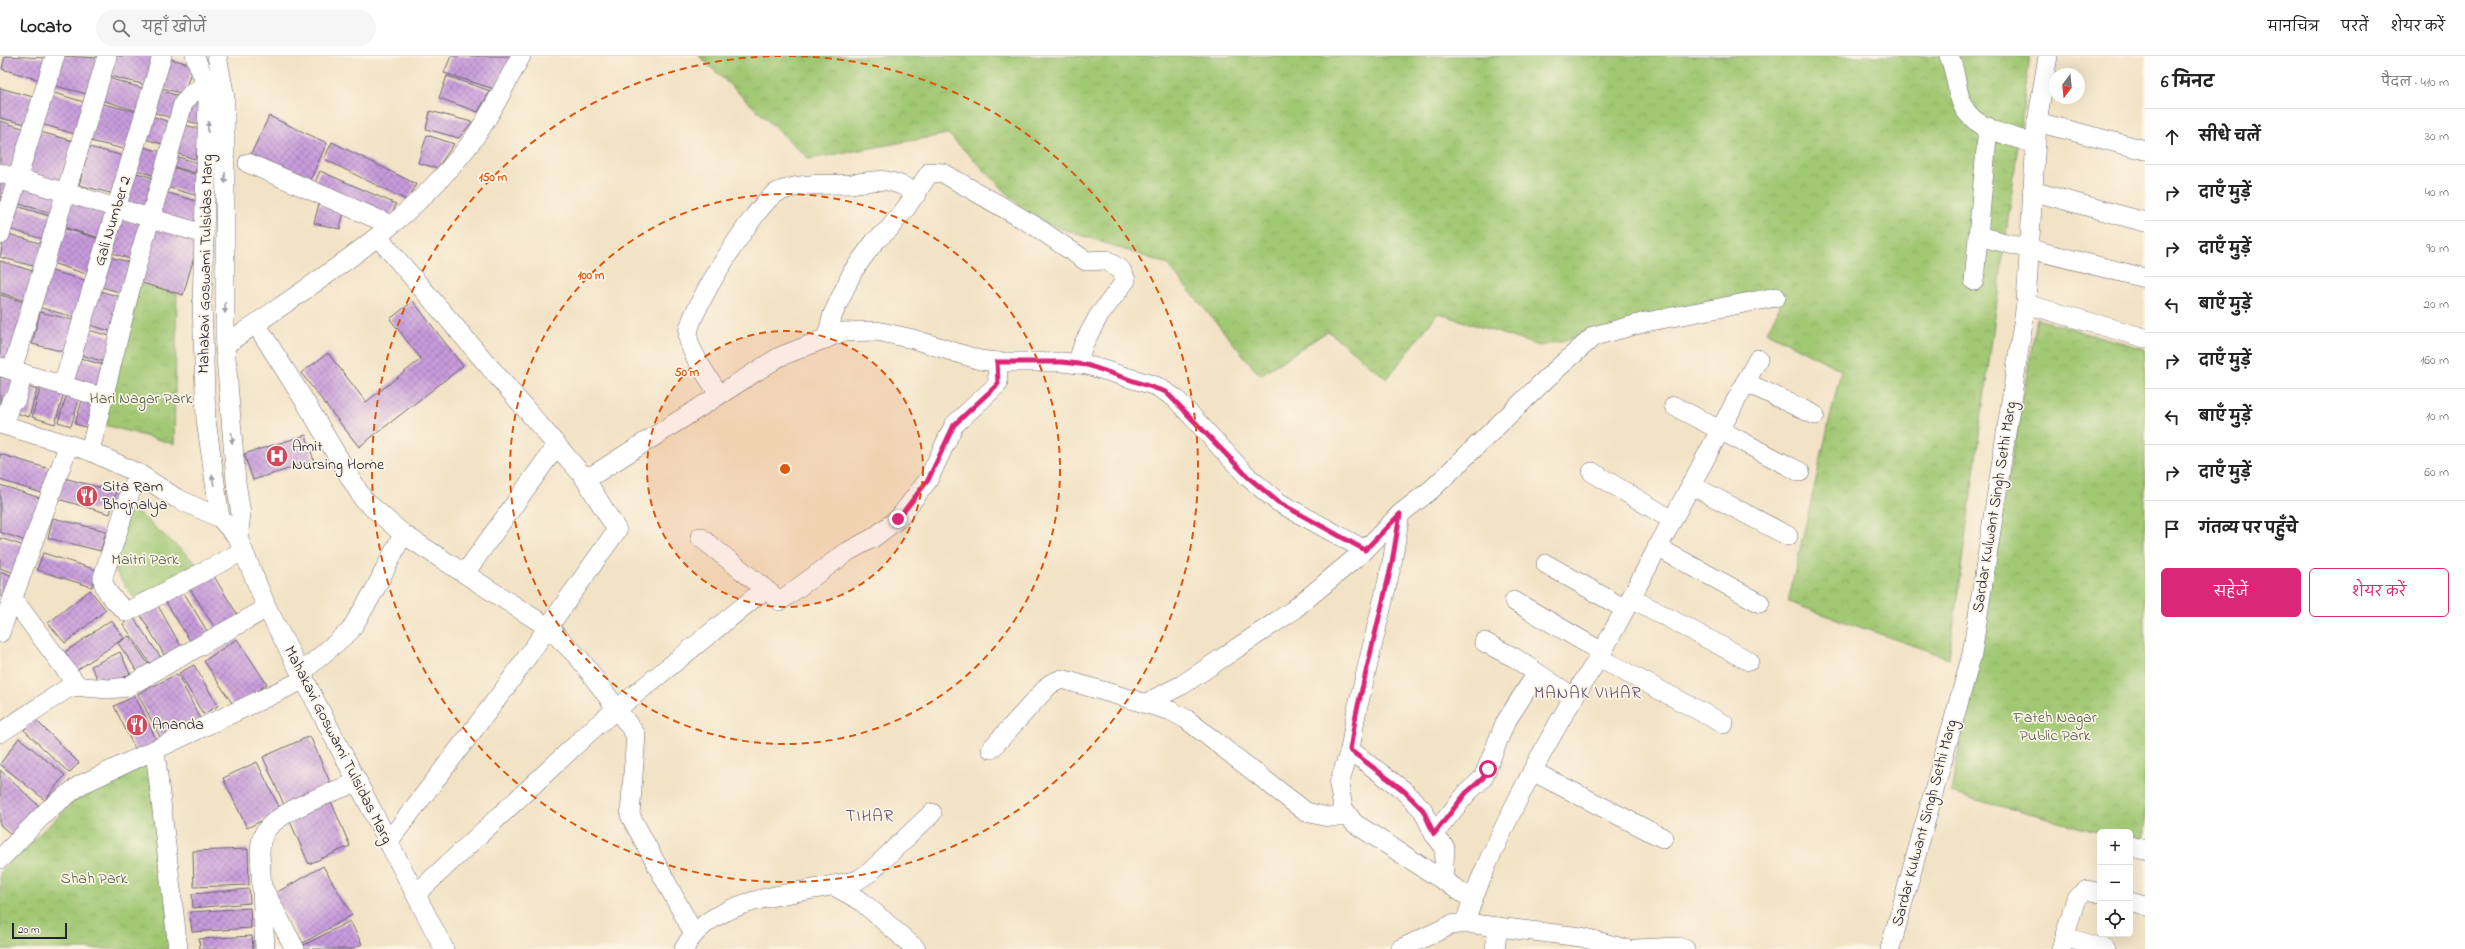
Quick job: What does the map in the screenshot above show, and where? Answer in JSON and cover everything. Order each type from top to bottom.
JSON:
[{"type":"street","points":[[0,236],[55,56]]},
{"type":"street","points":[[107,56],[12,370],[16,399],[11,402],[2,424],[90,451],[139,474],[176,498],[220,518]]},
{"type":"street","name":"Gali Number 2","points":[[63,385],[162,56]]},
{"type":"street","name":"Mahakavi Goswami Tulsidas Marg","points":[[195,56],[206,85],[208,101],[202,302],[206,420],[220,518],[241,544],[267,608],[388,842],[417,894],[444,949]]},
{"type":"street","name":"Mahakavi Goswami Tulsidas Marg","points":[[217,56],[225,97],[225,345],[236,482],[241,514],[241,544]]},
{"type":"street","points":[[225,345],[384,231],[445,173],[470,144],[521,56]]},
{"type":"street","points":[[1949,56],[1954,67],[1962,103],[1968,115],[1988,127],[2036,144]]},
{"type":"street","name":"Sardar Kulwant Singh Sethi Marg","points":[[1890,949],[1972,654],[2026,304],[2028,247],[2037,122],[2048,56]]},
{"type":"street","points":[[90,451],[132,282],[183,104],[191,94],[206,85]]},
{"type":"street","points":[[2037,122],[2145,150]]},
{"type":"street","points":[[1974,282],[1988,127]]},
{"type":"street","points":[[248,163],[384,231],[584,477],[617,530],[504,691],[388,842]]},
{"type":"street","points":[[826,339],[833,314],[853,271],[875,241],[889,229],[917,194],[930,172],[943,173],[1029,222],[1086,261],[1106,260],[1121,270],[1126,280],[1098,317],[1084,343],[1077,364]]},
{"type":"street","points":[[0,173],[204,234]]},
{"type":"street","points":[[718,394],[691,348],[688,336],[689,324],[723,264],[764,202],[777,193],[798,186],[886,180],[906,186],[917,194]]},
{"type":"street","points":[[2032,191],[2145,222]]},
{"type":"street","points":[[1978,236],[2028,247],[2145,278]]},
{"type":"street","points":[[1146,703],[1182,685],[1292,611],[1365,550],[1400,514],[1432,489],[1548,377],[1594,336],[1646,322],[1776,297]]},
{"type":"street","points":[[2026,304],[2145,338]]},
{"type":"street","points":[[256,324],[304,400],[363,499],[403,534],[548,628],[580,659],[618,709],[636,735],[630,815],[689,942],[711,920],[752,902],[858,880],[870,872],[932,813]]},
{"type":"street","points":[[584,477],[595,474],[718,394],[779,357],[842,332],[876,331],[913,339],[975,359],[997,362],[1077,364],[1104,369],[1166,392],[1248,477],[1278,502],[1365,550]]},
{"type":"street","points":[[1464,923],[1483,871],[1532,771],[1572,697],[1600,655],[1758,359]]},
{"type":"street","points":[[700,537],[780,602],[847,552],[873,538],[898,519],[928,480],[954,425],[998,384],[997,362]]},
{"type":"street","points":[[12,370],[104,398]]},
{"type":"street","points":[[1746,382],[1815,415]]},
{"type":"street","points":[[1674,406],[1800,472]]},
{"type":"street","points":[[0,634],[69,444]]},
{"type":"street","points":[[465,573],[557,445]]},
{"type":"street","points":[[1592,472],[1672,520]]},
{"type":"street","points":[[139,474],[130,493],[103,577],[103,583],[106,588],[126,612],[241,544]]},
{"type":"street","points":[[1691,485],[1788,536]]},
{"type":"street","points":[[1400,514],[1392,563],[1356,714],[1350,750],[1339,784],[1343,808],[1348,817],[1354,823],[1472,899]]},
{"type":"street","points":[[0,859],[66,794],[80,785],[155,750],[303,676],[350,631],[373,593],[403,534]]},
{"type":"street","points":[[1658,547],[1760,603]]},
{"type":"street","points":[[1546,564],[1749,661]]},
{"type":"street","points":[[417,894],[582,739],[765,589]]},
{"type":"street","points":[[13,599],[77,685]]},
{"type":"street","points":[[1514,601],[1600,655],[1724,724]]},
{"type":"street","points":[[0,733],[64,689],[77,685],[109,689],[127,687],[267,608]]},
{"type":"street","points":[[1484,642],[1537,673],[1572,697]]},
{"type":"street","points":[[1434,834],[1466,793],[1483,778],[1505,723],[1537,673]]},
{"type":"street","points":[[991,749],[1050,684],[1058,679],[1146,703],[1186,719],[1306,812],[1328,817],[1348,817]]},
{"type":"street","points":[[155,750],[178,949]]},
{"type":"street","points":[[1350,750],[1403,790],[1423,810],[1434,834],[1445,848],[1443,880]]},
{"type":"street","points":[[1532,771],[1663,838]]},
{"type":"street","points":[[265,949],[260,842],[266,829],[279,818],[326,794],[358,782]]},
{"type":"street","points":[[2133,847],[2145,850]]},
{"type":"street","points":[[261,884],[295,949]]},
{"type":"street","points":[[832,885],[861,901],[916,949]]},
{"type":"street","points":[[2097,892],[2087,890],[2076,898],[2062,943],[2106,949]]},
{"type":"street","points":[[2133,903],[2145,906]]},
{"type":"street","points":[[1400,949],[1451,925],[1464,923],[1581,937],[1626,949]]},
{"type":"street","points":[[1495,949],[1498,927]]},
{"type":"street","points":[[1636,949],[1685,949]]},
{"type":"green space","points":[[699,56],[2030,56],[1949,658],[1788,602],[1841,370],[1767,332],[1781,304],[1737,301],[1539,346],[1438,313],[1387,379],[1328,331],[1260,375],[1167,264],[1033,219],[948,134],[809,159]]},
{"type":"green space","name":"Hari Nagar Park","points":[[132,282],[177,294],[174,444],[101,424]]},
{"type":"green space","name":"Fateh Nagar Public Park","points":[[2037,319],[2145,349],[2145,844],[2133,842],[2133,829],[2097,829],[2097,832],[1951,793]]},
{"type":"green space","name":"Maitri Park","points":[[129,505],[202,568],[134,598],[111,565]]},
{"type":"green space","name":"Shah Park","points":[[155,760],[171,949],[0,949],[0,871],[83,793]]},
{"type":"building","points":[[5,56],[46,58],[40,80],[2,69]]},
{"type":"building","points":[[58,56],[100,58],[91,95],[51,85]]},
{"type":"building","points":[[114,56],[152,56],[150,86],[109,76]]},
{"type":"building","points":[[451,56],[512,56],[494,89],[444,73]]},
{"type":"building","points":[[167,58],[193,65],[184,94],[158,87]]},
{"type":"building","points":[[447,76],[490,91],[478,112],[439,98]]},
{"type":"building","points":[[105,77],[148,90],[141,112],[98,99]]},
{"type":"building","points":[[0,88],[37,98],[30,125],[0,118]]},
{"type":"building","points":[[156,89],[182,97],[175,119],[149,111]]},
{"type":"building","points":[[48,91],[87,103],[78,135],[38,123]]},
{"type":"building","points":[[187,99],[204,104],[198,124],[181,119]]},
{"type":"building","points":[[99,103],[137,112],[128,150],[90,141]]},
{"type":"building","points":[[430,111],[472,122],[459,138],[426,129]]},
{"type":"building","points":[[148,115],[173,123],[166,145],[141,138]]},
{"type":"building","points":[[269,116],[327,143],[310,180],[251,154]]},
{"type":"building","points":[[0,121],[29,130],[16,173],[0,168]]},
{"type":"building","points":[[181,124],[204,130],[195,159],[172,152]]},
{"type":"building","points":[[37,131],[73,141],[61,184],[27,176]]},
{"type":"building","points":[[427,135],[454,144],[437,168],[418,163]]},
{"type":"building","points":[[332,142],[416,184],[408,201],[324,159]]},
{"type":"building","points":[[140,146],[165,153],[158,177],[134,169]]},
{"type":"building","points":[[89,147],[128,157],[118,195],[79,185]]},
{"type":"building","points":[[172,155],[198,163],[195,173],[169,165]]},
{"type":"building","points":[[172,167],[203,177],[198,196],[166,187]]},
{"type":"building","points":[[130,171],[157,179],[146,213],[120,205],[123,195],[130,196],[124,194]]},
{"type":"building","points":[[320,171],[396,204],[389,219],[314,185]]},
{"type":"building","points":[[0,177],[11,180],[0,203]]},
{"type":"building","points":[[21,184],[60,195],[55,214],[15,203]]},
{"type":"building","points":[[165,192],[203,203],[197,226],[158,216]]},
{"type":"building","points":[[68,199],[111,213],[103,239],[60,226]]},
{"type":"building","points":[[319,204],[344,211],[340,229],[314,223]]},
{"type":"building","points":[[16,206],[53,217],[46,240],[9,229]]},
{"type":"building","points":[[119,218],[144,226],[133,260],[109,252]]},
{"type":"building","points":[[155,227],[199,240],[183,295],[139,282]]},
{"type":"building","points":[[63,228],[103,240],[92,276],[52,263]]},
{"type":"building","points":[[5,233],[46,245],[40,268],[0,257]]},
{"type":"building","points":[[107,256],[135,264],[126,294],[98,286]]},
{"type":"building","points":[[0,261],[39,273],[30,302],[0,293]]},
{"type":"building","points":[[48,270],[92,282],[81,319],[38,307]]},
{"type":"building","points":[[96,290],[124,298],[114,332],[86,324]]},
{"type":"building","points":[[0,295],[27,303],[8,367],[0,365]]},
{"type":"building","points":[[413,301],[463,366],[359,447],[301,373],[328,353],[366,402],[421,359],[390,319]]},
{"type":"building","points":[[40,312],[77,321],[69,353],[32,344]]},
{"type":"building","points":[[85,329],[113,337],[105,362],[78,354]]},
{"type":"building","points":[[80,358],[106,366],[99,391],[72,382]]},
{"type":"building","points":[[0,377],[14,380],[0,412]]},
{"type":"building","points":[[24,386],[37,390],[29,417],[16,413]]},
{"type":"building","points":[[41,386],[64,393],[55,424],[32,417]]},
{"type":"building","points":[[68,390],[81,393],[71,426],[58,422]]},
{"type":"building","points":[[83,397],[97,401],[89,428],[75,424]]},
{"type":"building","points":[[306,435],[314,461],[253,480],[244,454]]},
{"type":"building","points":[[0,454],[53,470],[45,494],[0,480]]},
{"type":"building","name":"Sita Ram Bhojnalya","points":[[64,478],[116,492],[110,514],[58,499]]},
{"type":"building","points":[[0,485],[40,498],[26,541],[0,532]]},
{"type":"building","points":[[53,518],[106,531],[101,551],[48,538]]},
{"type":"building","points":[[0,538],[27,547],[18,574],[0,568]]},
{"type":"building","points":[[43,553],[97,570],[92,587],[37,570]]},
{"type":"building","points":[[0,571],[18,578],[10,599],[0,596]]},
{"type":"building","points":[[212,573],[240,619],[218,633],[189,587]]},
{"type":"building","points":[[181,588],[209,634],[192,644],[164,599]]},
{"type":"building","points":[[90,590],[106,610],[65,643],[48,623]]},
{"type":"building","points":[[157,604],[182,648],[166,658],[140,614]]},
{"type":"building","points":[[133,617],[164,662],[154,669],[123,624]]},
{"type":"building","points":[[111,620],[124,638],[77,670],[65,652]]},
{"type":"building","points":[[129,636],[153,671],[142,678],[118,643]]},
{"type":"building","points":[[237,639],[267,684],[234,706],[204,661]]},
{"type":"building","points":[[120,652],[130,674],[102,687],[91,666]]},
{"type":"building","points":[[194,665],[218,706],[203,714],[179,673]]},
{"type":"building","points":[[177,674],[201,720],[162,741],[138,694]]},
{"type":"building","name":"Ananda","points":[[135,696],[159,745],[138,755],[114,706]]},
{"type":"building","points":[[35,719],[79,763],[69,773],[24,730]]},
{"type":"building","points":[[310,736],[332,787],[285,807],[263,757]]},
{"type":"building","points":[[19,738],[65,775],[45,800],[0,764]]},
{"type":"building","points":[[257,762],[281,811],[247,828],[223,778]]},
{"type":"building","points":[[0,770],[39,806],[12,835],[0,825]]},
{"type":"building","points":[[330,799],[350,846],[309,864],[288,817]]},
{"type":"building","points":[[248,849],[249,885],[194,887],[193,851]]},
{"type":"building","points":[[323,866],[352,915],[303,943],[274,894]]},
{"type":"building","points":[[249,889],[250,903],[193,908],[192,894]]},
{"type":"building","points":[[250,908],[251,928],[192,932],[190,912]]},
{"type":"building","points":[[350,921],[362,944],[352,949],[302,949],[300,947]]},
{"type":"building","points":[[252,936],[253,949],[200,949],[199,939]]},
{"type":"place","name":"Amit Nursing Home","points":[[277,456]]},
{"type":"place","name":"Sita Ram Bhojnalya","points":[[87,496]]},
{"type":"place","name":"Ananda","points":[[137,725]]},
{"type":"district","name":"MANAK VIHAR","points":[[1588,693]]},
{"type":"district","name":"TIHAR","points":[[870,816]]},
{"type":"route","points":[[898,519],[928,480],[954,425],[998,384],[997,362],[1062,362],[1087,365],[1104,369],[1138,382],[1156,386],[1174,398],[1248,477],[1278,502],[1365,550],[1400,514],[1392,563],[1356,714],[1350,750],[1403,790],[1423,810],[1434,834],[1466,793],[1483,778],[1488,769]]}]
